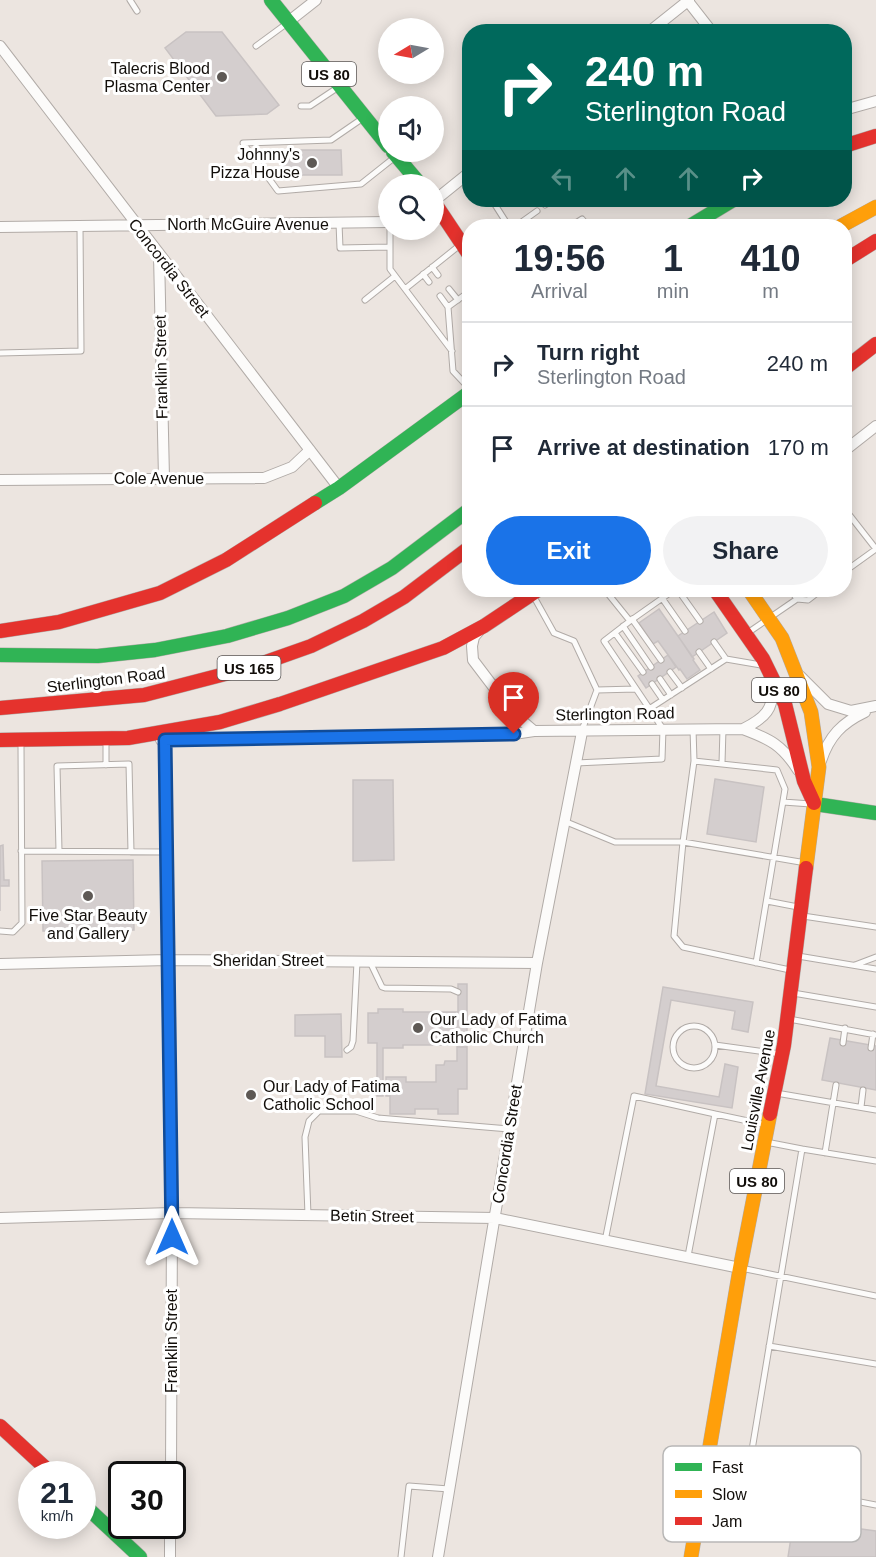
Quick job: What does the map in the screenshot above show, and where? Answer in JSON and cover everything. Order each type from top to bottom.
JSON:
[{"type":"main road","name":"US 80","points":[[271,0],[378,134]]},
{"type":"main road","points":[[852,144],[876,136]]},
{"type":"main road","name":"US 80","points":[[401,162],[412,174]]},
{"type":"main road","points":[[702,219],[721,207]]},
{"type":"main road","points":[[852,220],[876,207]]},
{"type":"main road","points":[[444,214],[462,238]]},
{"type":"main road","points":[[852,256],[876,242]]},
{"type":"main road","points":[[852,363],[876,344]]},
{"type":"main road","points":[[0,631],[59,622],[160,594],[226,560],[339,488],[462,396]]},
{"type":"main road","name":"Sterlington Road","points":[[0,655],[98,656],[155,650],[227,636],[288,618],[344,596],[392,568],[462,515]]},
{"type":"main road","name":"Sterlington Road","points":[[0,708],[144,695],[252,667],[311,646],[363,621],[404,597],[462,553]]},
{"type":"main road","points":[[0,740],[128,738],[220,722],[302,697],[443,648],[484,626],[526,597]]},
{"type":"main road","name":"US 80","points":[[720,597],[769,670],[785,704],[804,781],[815,804]]},
{"type":"main road","name":"US 80","points":[[754,597],[782,638],[811,712],[819,767],[815,804]]},
{"type":"main road","points":[[815,804],[876,813]]},
{"type":"main road","name":"Louisville Avenue","points":[[709,1446],[740,1268],[788,1018],[815,804]]},
{"type":"main road","points":[[0,1426],[38,1461]]},
{"type":"main road","points":[[96,1516],[140,1557]]},
{"type":"main road","name":"Louisville Avenue","points":[[691,1557],[693,1542]]},
{"type":"street","points":[[288,22],[316,0]]},
{"type":"street","points":[[658,24],[688,0],[706,24]]},
{"type":"street","name":"Concordia Street","points":[[0,46],[339,488]]},
{"type":"street","points":[[852,108],[876,101]]},
{"type":"street","points":[[444,193],[462,178]]},
{"type":"street","name":"North McGuire Avenue","points":[[0,227],[378,222]]},
{"type":"street","name":"Franklin Street","points":[[159,255],[164,478]]},
{"type":"street","points":[[852,445],[876,426]]},
{"type":"street","name":"Cole Avenue","points":[[0,480],[264,478],[292,467],[310,450]]},
{"type":"street","points":[[473,660],[474,638],[484,626]]},
{"type":"street","points":[[443,648],[463,653],[473,660],[514,714],[534,731]]},
{"type":"street","points":[[743,729],[759,721],[768,712],[772,688],[769,670]]},
{"type":"street","points":[[795,671],[828,704],[851,711],[876,707]]},
{"type":"street","points":[[819,767],[825,748],[833,734],[848,720],[876,707]]},
{"type":"street","name":"Sterlington Road","points":[[128,738],[165,740],[503,734],[534,731],[743,729],[765,737],[779,746],[804,781]]},
{"type":"street","name":"Concordia Street","points":[[438,1557],[537,963],[582,732]]},
{"type":"street","name":"Franklin Street","points":[[165,740],[172,1213],[171,1461]]},
{"type":"street","name":"Sheridan Street","points":[[0,964],[168,960],[537,963]]},
{"type":"street","name":"Betin Street","points":[[0,1218],[172,1213],[495,1218],[740,1268]]},
{"type":"street","points":[[170,1539],[170,1557]]},
{"type":"lane","points":[[130,0],[137,11]]},
{"type":"lane","points":[[256,46],[288,22]]},
{"type":"lane","points":[[301,106],[310,106],[339,87]]},
{"type":"lane","points":[[364,117],[331,140],[243,143],[278,191],[361,184],[382,162]]},
{"type":"lane","points":[[526,219],[537,211]]},
{"type":"lane","points":[[339,223],[340,248],[390,247]]},
{"type":"lane","points":[[0,353],[81,351],[80,227]]},
{"type":"lane","points":[[390,240],[390,269],[452,351]]},
{"type":"lane","points":[[405,289],[462,244]]},
{"type":"lane","points":[[432,267],[438,275]]},
{"type":"lane","points":[[423,274],[429,282]]},
{"type":"lane","points":[[365,300],[395,276]]},
{"type":"lane","points":[[449,289],[458,300]]},
{"type":"lane","points":[[440,296],[448,307],[453,371],[462,381]]},
{"type":"lane","points":[[448,307],[462,297]]},
{"type":"lane","points":[[852,518],[876,549],[852,566]]},
{"type":"lane","points":[[538,597],[554,633],[574,641],[597,690],[582,732]]},
{"type":"lane","points":[[611,597],[661,660]]},
{"type":"lane","points":[[681,597],[700,621]]},
{"type":"lane","points":[[746,634],[797,599],[808,600],[812,597]]},
{"type":"lane","points":[[575,763],[662,759],[663,729],[604,641],[662,598],[685,632]]},
{"type":"lane","points":[[623,626],[651,667]]},
{"type":"lane","points":[[615,633],[643,672]]},
{"type":"lane","points":[[714,642],[726,659],[769,670]]},
{"type":"lane","points":[[699,652],[711,669]]},
{"type":"lane","points":[[649,709],[726,659]]},
{"type":"lane","points":[[670,672],[682,688]]},
{"type":"lane","points":[[660,679],[671,695]]},
{"type":"lane","points":[[652,684],[663,700]]},
{"type":"lane","points":[[597,690],[636,689]]},
{"type":"lane","points":[[693,729],[694,761],[683,842],[675,936],[683,947],[794,971]]},
{"type":"lane","points":[[722,763],[723,729]]},
{"type":"lane","points":[[106,738],[106,765]]},
{"type":"lane","points":[[0,932],[13,932],[22,923],[21,740]]},
{"type":"lane","points":[[694,761],[777,770],[785,789],[756,963]]},
{"type":"lane","points":[[59,852],[57,766],[129,764],[131,852]]},
{"type":"lane","points":[[783,802],[815,804]]},
{"type":"lane","points":[[564,821],[615,842],[683,842],[808,863]]},
{"type":"lane","points":[[21,851],[167,852]]},
{"type":"lane","points":[[767,901],[802,912],[876,927]]},
{"type":"lane","points":[[796,956],[876,969]]},
{"type":"lane","points":[[854,965],[876,957]]},
{"type":"lane","points":[[347,1050],[353,1041],[357,961]]},
{"type":"lane","points":[[369,961],[382,987],[451,989],[458,992]]},
{"type":"lane","points":[[791,992],[876,1007]]},
{"type":"lane","points":[[788,1018],[874,1035],[871,1047]]},
{"type":"lane","points":[[693,1026],[700,1027],[710,1034],[715,1046],[711,1059],[699,1067],[685,1066],[675,1056],[673,1048],[677,1035],[687,1027],[693,1026]]},
{"type":"lane","points":[[843,1043],[845,1028]]},
{"type":"lane","points":[[715,1046],[782,1054]]},
{"type":"lane","points":[[825,1153],[836,1085]]},
{"type":"lane","points":[[861,1107],[863,1090]]},
{"type":"lane","points":[[775,1093],[876,1110]]},
{"type":"lane","points":[[605,1240],[634,1096],[768,1126]]},
{"type":"lane","points":[[308,1215],[305,1137],[309,1121],[319,1111],[356,1111],[378,1118],[509,1129]]},
{"type":"lane","points":[[687,1257],[715,1114]]},
{"type":"lane","points":[[765,1142],[876,1161]]},
{"type":"lane","points":[[753,1446],[802,1149]]},
{"type":"lane","points":[[740,1268],[876,1296]]},
{"type":"lane","points":[[769,1346],[876,1364]]},
{"type":"lane","points":[[401,1557],[409,1486],[449,1489]]},
{"type":"lane","points":[[861,1501],[876,1504]]},
{"type":"building","name":"Talecris Blood Plasma Center","points":[[186,32],[222,32],[279,105],[267,114],[216,116],[165,48]]},
{"type":"building","name":"Johnny's Pizza House","points":[[282,150],[341,150],[342,175],[282,175]]},
{"type":"building","points":[[659,609],[700,670],[687,679],[658,641],[653,644],[639,623]]},
{"type":"building","points":[[714,612],[727,633],[692,657],[678,636]]},
{"type":"building","points":[[668,655],[676,667],[646,688],[638,676]]},
{"type":"building","points":[[715,779],[764,787],[756,842],[707,834]]},
{"type":"building","points":[[353,780],[393,780],[394,860],[353,861]]},
{"type":"building","points":[[3,845],[4,880],[9,880],[9,886],[0,886],[0,846]]},
{"type":"building","name":"Five Star Beauty and Gallery","points":[[133,860],[134,930],[43,931],[42,861]]},
{"type":"building","name":"Our Lady of Fatima Catholic Church","points":[[458,984],[467,984],[467,1047],[403,1045],[403,1048],[383,1048],[383,1096],[377,1096],[377,1043],[368,1043],[368,1013],[378,1013],[378,1009],[403,1009],[403,1012],[458,1012]]},
{"type":"building","points":[[663,987],[753,1002],[748,1032],[732,1029],[735,1011],[671,1000],[656,1086],[719,1097],[725,1064],[738,1067],[732,1108],[645,1094]]},
{"type":"building","points":[[341,1014],[342,1057],[325,1057],[325,1036],[295,1036],[295,1015]]},
{"type":"building","points":[[830,1038],[876,1046],[876,1090],[822,1080]]},
{"type":"building","points":[[457,1047],[467,1047],[467,1089],[458,1089],[458,1114],[438,1114],[438,1109],[415,1109],[415,1114],[390,1114],[390,1096],[386,1096],[386,1077],[406,1077],[406,1082],[436,1082],[436,1065],[444,1065],[445,1061],[457,1061]]},
{"type":"building","points":[[861,1529],[876,1531],[876,1557],[788,1557],[790,1542],[861,1542]]},
{"type":"traffic: fast","points":[[271,0],[378,134]]},
{"type":"traffic: fast","points":[[401,162],[412,174]]},
{"type":"traffic: fast","points":[[702,219],[721,207]]},
{"type":"traffic: fast","points":[[315,503],[462,398]]},
{"type":"traffic: fast","points":[[0,655],[98,656],[155,650],[227,636],[288,618],[344,596],[392,568],[462,515]]},
{"type":"traffic: fast","points":[[815,804],[876,813]]},
{"type":"traffic: fast","points":[[96,1516],[140,1557]]},
{"type":"traffic: slow","points":[[852,220],[876,207]]},
{"type":"traffic: slow","points":[[754,597],[782,638],[811,712],[819,767],[806,868]]},
{"type":"traffic: slow","points":[[710,1446],[740,1268],[770,1114]]},
{"type":"traffic: slow","points":[[691,1557],[694,1542]]},
{"type":"traffic: jam","points":[[852,144],[876,136]]},
{"type":"traffic: jam","points":[[444,217],[462,244]]},
{"type":"traffic: jam","points":[[852,256],[876,241]]},
{"type":"traffic: jam","points":[[852,363],[876,344]]},
{"type":"traffic: jam","points":[[0,631],[59,622],[160,593],[226,560],[315,503]]},
{"type":"traffic: jam","points":[[0,708],[144,695],[252,667],[311,646],[363,621],[404,597],[462,553]]},
{"type":"traffic: jam","points":[[0,740],[128,738],[220,722],[280,704],[443,648],[484,626],[528,597]]},
{"type":"traffic: jam","points":[[720,597],[763,659],[785,704],[804,781],[814,803]]},
{"type":"traffic: jam","points":[[770,1114],[784,1045],[806,868]]},
{"type":"traffic: jam","points":[[0,1426],[38,1461]]},
{"type":"place","name":"Talecris Blood Plasma Center","points":[[222,77]]},
{"type":"place","name":"Johnny's Pizza House","points":[[312,163]]},
{"type":"place","name":"Five Star Beauty and Gallery","points":[[88,896]]},
{"type":"place","name":"Our Lady of Fatima Catholic Church","points":[[418,1028]]},
{"type":"place","name":"Our Lady of Fatima Catholic School","points":[[251,1095]]},
{"type":"route","points":[[172,1237],[165,740],[514,734]]}]
